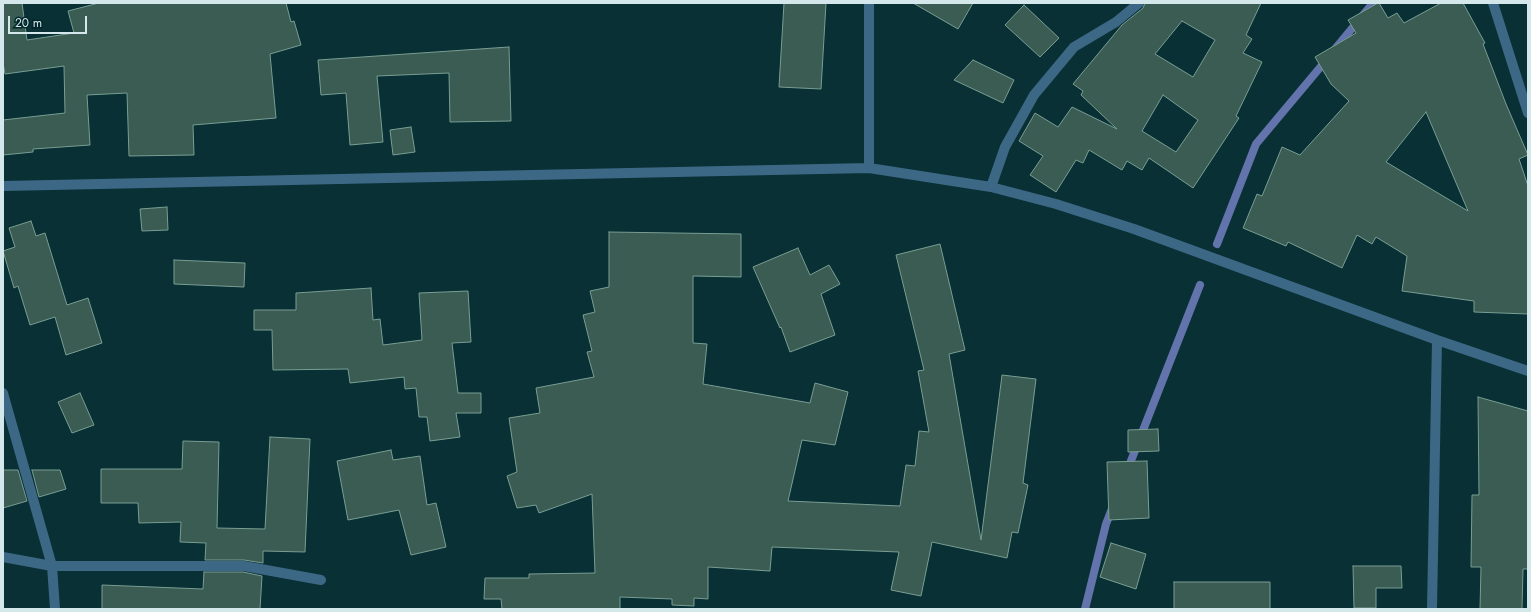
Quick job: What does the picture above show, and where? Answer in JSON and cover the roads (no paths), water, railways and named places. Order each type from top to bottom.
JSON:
[{"type":"street","points":[[869,3],[869,168]]},
{"type":"street","points":[[991,187],[1005,147],[1034,95],[1074,47],[1116,22],[1139,3]]},
{"type":"street","points":[[1493,3],[1528,113]]},
{"type":"street","points":[[3,186],[869,168],[991,187],[1056,204],[1134,229],[1436,340],[1528,371]]},
{"type":"street","points":[[1432,609],[1436,340]]},
{"type":"street","points":[[3,393],[52,566],[55,609]]},
{"type":"street","points":[[3,557],[52,566],[244,566],[321,580]]},
{"type":"waterway","points":[[1335,49],[1373,3]]},
{"type":"waterway","points":[[1217,244],[1256,144],[1328,58]]},
{"type":"waterway","points":[[1127,471],[1200,285]]},
{"type":"waterway","points":[[1085,609],[1106,524],[1113,506]]}]
